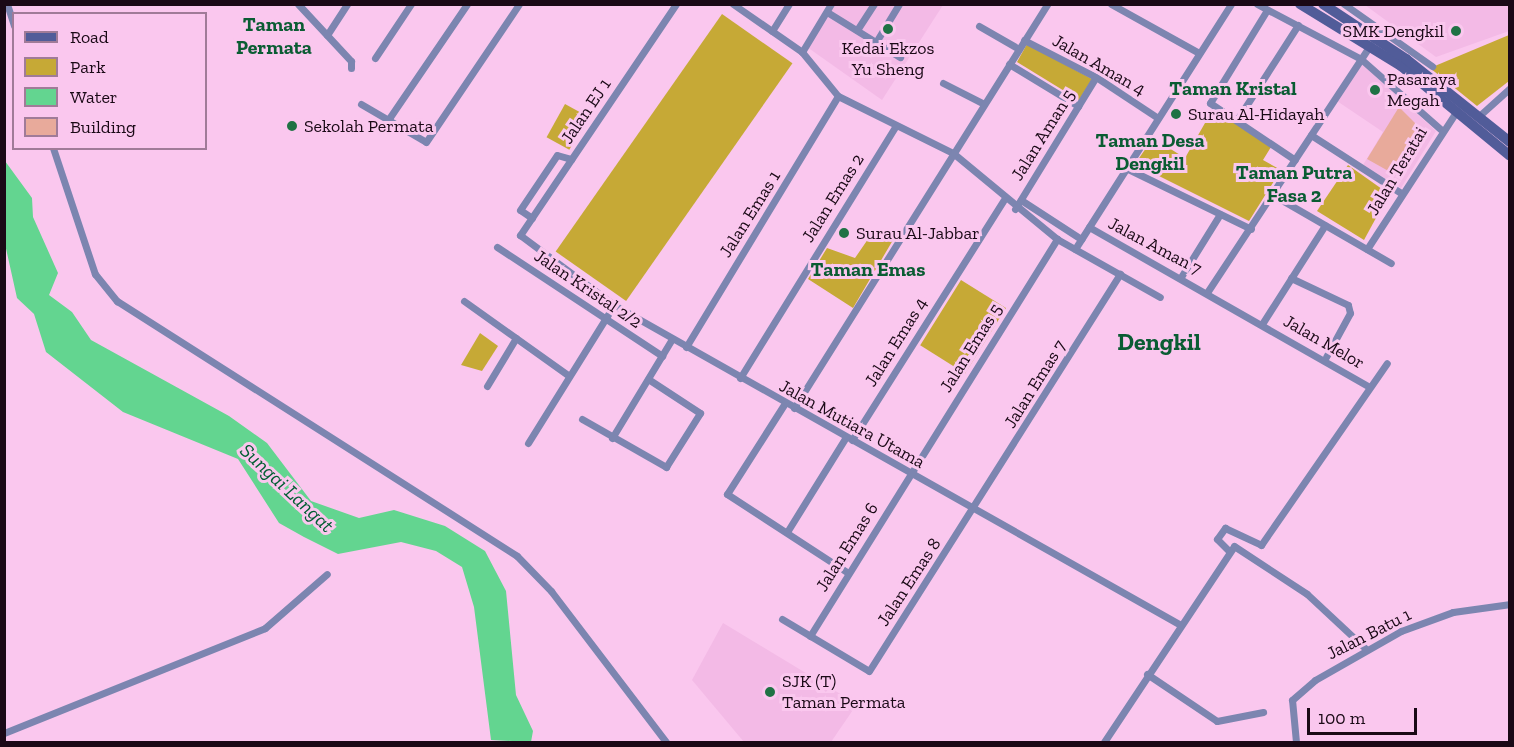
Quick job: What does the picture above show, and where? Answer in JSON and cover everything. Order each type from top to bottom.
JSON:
[{"type":"main road","points":[[1300,4],[1370,45],[1509,156]]},
{"type":"main road","points":[[1323,4],[1409,55],[1509,142]]},
{"type":"street","points":[[7,4],[12,20]]},
{"type":"street","points":[[298,4],[327,35],[351,68]]},
{"type":"street","points":[[327,35],[347,4]]},
{"type":"street","points":[[375,58],[411,4]]},
{"type":"street","points":[[388,120],[467,4]]},
{"type":"street","points":[[361,104],[426,142],[519,4]]},
{"type":"street","name":"Jalan EJ 1","points":[[520,235],[676,4]]},
{"type":"street","points":[[733,4],[802,52],[838,96],[895,127],[953,153],[1004,200],[1057,239],[1160,297]]},
{"type":"street","points":[[772,31],[789,4]]},
{"type":"street","points":[[857,30],[874,4]]},
{"type":"street","points":[[876,42],[899,4]]},
{"type":"street","points":[[794,408],[1047,4]]},
{"type":"street","points":[[1111,4],[1199,53]]},
{"type":"street","points":[[1075,249],[1231,4]]},
{"type":"street","points":[[1257,4],[1361,59],[1440,129]]},
{"type":"street","points":[[1344,4],[1409,55],[1432,66]]},
{"type":"street","points":[[802,52],[829,8],[857,30],[900,57]]},
{"type":"street","points":[[1267,10],[1210,101],[1295,160]]},
{"type":"street","points":[[1237,120],[1298,25]]},
{"type":"street","points":[[979,26],[1019,49]]},
{"type":"street","name":"Jalan Aman 4","points":[[1024,40],[1096,77],[1158,118]]},
{"type":"street","points":[[1208,291],[1251,229],[1370,45]]},
{"type":"street","points":[[1009,64],[1078,106]]},
{"type":"street","name":"Jalan Aman 5","points":[[1015,209],[1096,77]]},
{"type":"street","points":[[944,83],[984,104]]},
{"type":"street","points":[[1479,116],[1509,88]]},
{"type":"street","name":"Jalan Emas 1","points":[[686,347],[838,96]]},
{"type":"street","name":"Jalan Teratai","points":[[1367,249],[1440,129],[1456,112]]},
{"type":"street","name":"Jalan Emas 2","points":[[740,378],[895,127]]},
{"type":"street","points":[[1311,135],[1401,193]]},
{"type":"street","points":[[54,150],[95,274],[117,301],[517,556],[551,591],[666,742]]},
{"type":"street","points":[[532,218],[520,210],[557,155],[571,159]]},
{"type":"street","points":[[1126,168],[1251,229]]},
{"type":"street","points":[[1273,195],[1391,263]]},
{"type":"street","name":"Jalan Emas 4","points":[[787,532],[1004,200]]},
{"type":"street","points":[[1021,200],[1081,239]]},
{"type":"street","points":[[1181,277],[1220,214]]},
{"type":"street","points":[[1262,324],[1325,225]]},
{"type":"street","name":"Jalan Aman 7","points":[[1089,227],[1208,291],[1262,324]]},
{"type":"street","name":"Jalan Mutiara Utama","points":[[520,235],[614,305],[1179,624]]},
{"type":"street","name":"Jalan Emas 5","points":[[910,473],[1057,239]]},
{"type":"street","name":"Jalan Kristal 2/2","points":[[497,247],[662,356]]},
{"type":"street","name":"Jalan Emas 7","points":[[975,509],[1120,274]]},
{"type":"street","points":[[1291,278],[1347,305],[1350,313],[1326,357]]},
{"type":"street","points":[[464,301],[569,376]]},
{"type":"street","points":[[528,443],[614,305]]},
{"type":"street","name":"Jalan Melor","points":[[1262,324],[1326,357],[1370,387]]},
{"type":"street","points":[[487,386],[516,338]]},
{"type":"street","points":[[612,438],[672,339]]},
{"type":"street","points":[[1228,551],[1217,539],[1225,528],[1261,545],[1387,363]]},
{"type":"street","points":[[582,419],[663,468],[699,410],[648,379]]},
{"type":"street","points":[[784,403],[727,495],[849,573]]},
{"type":"street","name":"Jalan Emas 6","points":[[810,636],[910,473]]},
{"type":"street","name":"Jalan Emas 8","points":[[810,636],[868,671],[975,509]]},
{"type":"street","points":[[1104,742],[1228,551],[1240,547],[1307,594],[1366,649]]},
{"type":"street","points":[[4,733],[265,628],[327,574]]},
{"type":"street","name":"Jalan Batu 1","points":[[1296,742],[1292,700],[1366,649],[1453,612],[1509,604]]},
{"type":"street","points":[[782,619],[810,636]]},
{"type":"street","points":[[1147,674],[1217,722],[1263,712]]},
{"type":"shaded area","points":[[833,5],[943,5],[882,100],[807,47]]},
{"type":"shaded area","name":"SMK Dengkil","points":[[1365,5],[1509,5],[1509,31],[1436,57]]},
{"type":"shaded area","points":[[1362,64],[1436,131],[1401,188],[1363,165],[1383,132],[1337,101]]},
{"type":"shaded area","name":"SJK (T) Taman Permata","points":[[723,623],[857,704],[831,742],[744,742],[692,680]]},
{"type":"green space","points":[[722,14],[792,63],[626,301],[556,252]]},
{"type":"green space","points":[[1509,35],[1509,81],[1477,106],[1430,68]]},
{"type":"green space","points":[[1027,44],[1092,79],[1079,100],[1017,62]]},
{"type":"green space","points":[[565,104],[588,117],[569,150],[547,137]]},
{"type":"green space","points":[[1213,109],[1271,147],[1263,160],[1281,170],[1249,221],[1135,164],[1153,138],[1185,158]]},
{"type":"green space","points":[[1348,165],[1389,194],[1364,240],[1317,211]]},
{"type":"green space","points":[[875,229],[893,240],[853,308],[808,279],[827,248],[855,258]]},
{"type":"green space","points":[[961,280],[1006,308],[965,373],[920,345]]},
{"type":"green space","points":[[480,333],[498,346],[482,371],[461,365]]},
{"type":"water","name":"Sungai Langat","points":[[5,161],[32,198],[33,217],[58,273],[49,295],[72,312],[91,340],[229,416],[267,443],[311,501],[359,518],[394,510],[445,526],[485,551],[506,591],[516,695],[533,731],[531,742],[491,740],[474,607],[462,567],[436,551],[401,542],[338,554],[304,537],[279,523],[238,459],[123,412],[46,352],[34,314],[17,298],[5,244]]},
{"type":"building","points":[[1399,107],[1419,127],[1392,173],[1367,159]]},
{"type":"place","name":"Kedai Ekzos Yu Sheng","points":[[888,29]]},
{"type":"place","name":"SMK Dengkil","points":[[1456,31]]},
{"type":"place","name":"Pasaraya Megah","points":[[1375,90]]},
{"type":"place","name":"Surau Al-Hidayah","points":[[1176,114]]},
{"type":"place","name":"Sekolah Permata","points":[[292,126]]},
{"type":"place","name":"Surau Al-Jabbar","points":[[844,233]]},
{"type":"place","name":"SJK (T) Taman Permata","points":[[770,692]]},
{"type":"district","name":"Taman Permata","points":[[274,36]]},
{"type":"district","name":"Taman Kristal","points":[[1233,88]]},
{"type":"district","name":"Taman Desa Dengkil","points":[[1150,152]]},
{"type":"district","name":"Taman Putra Fasa 2","points":[[1294,184]]},
{"type":"district","name":"Taman Emas","points":[[868,269]]},
{"type":"district","name":"Dengkil","points":[[1159,342]]}]
